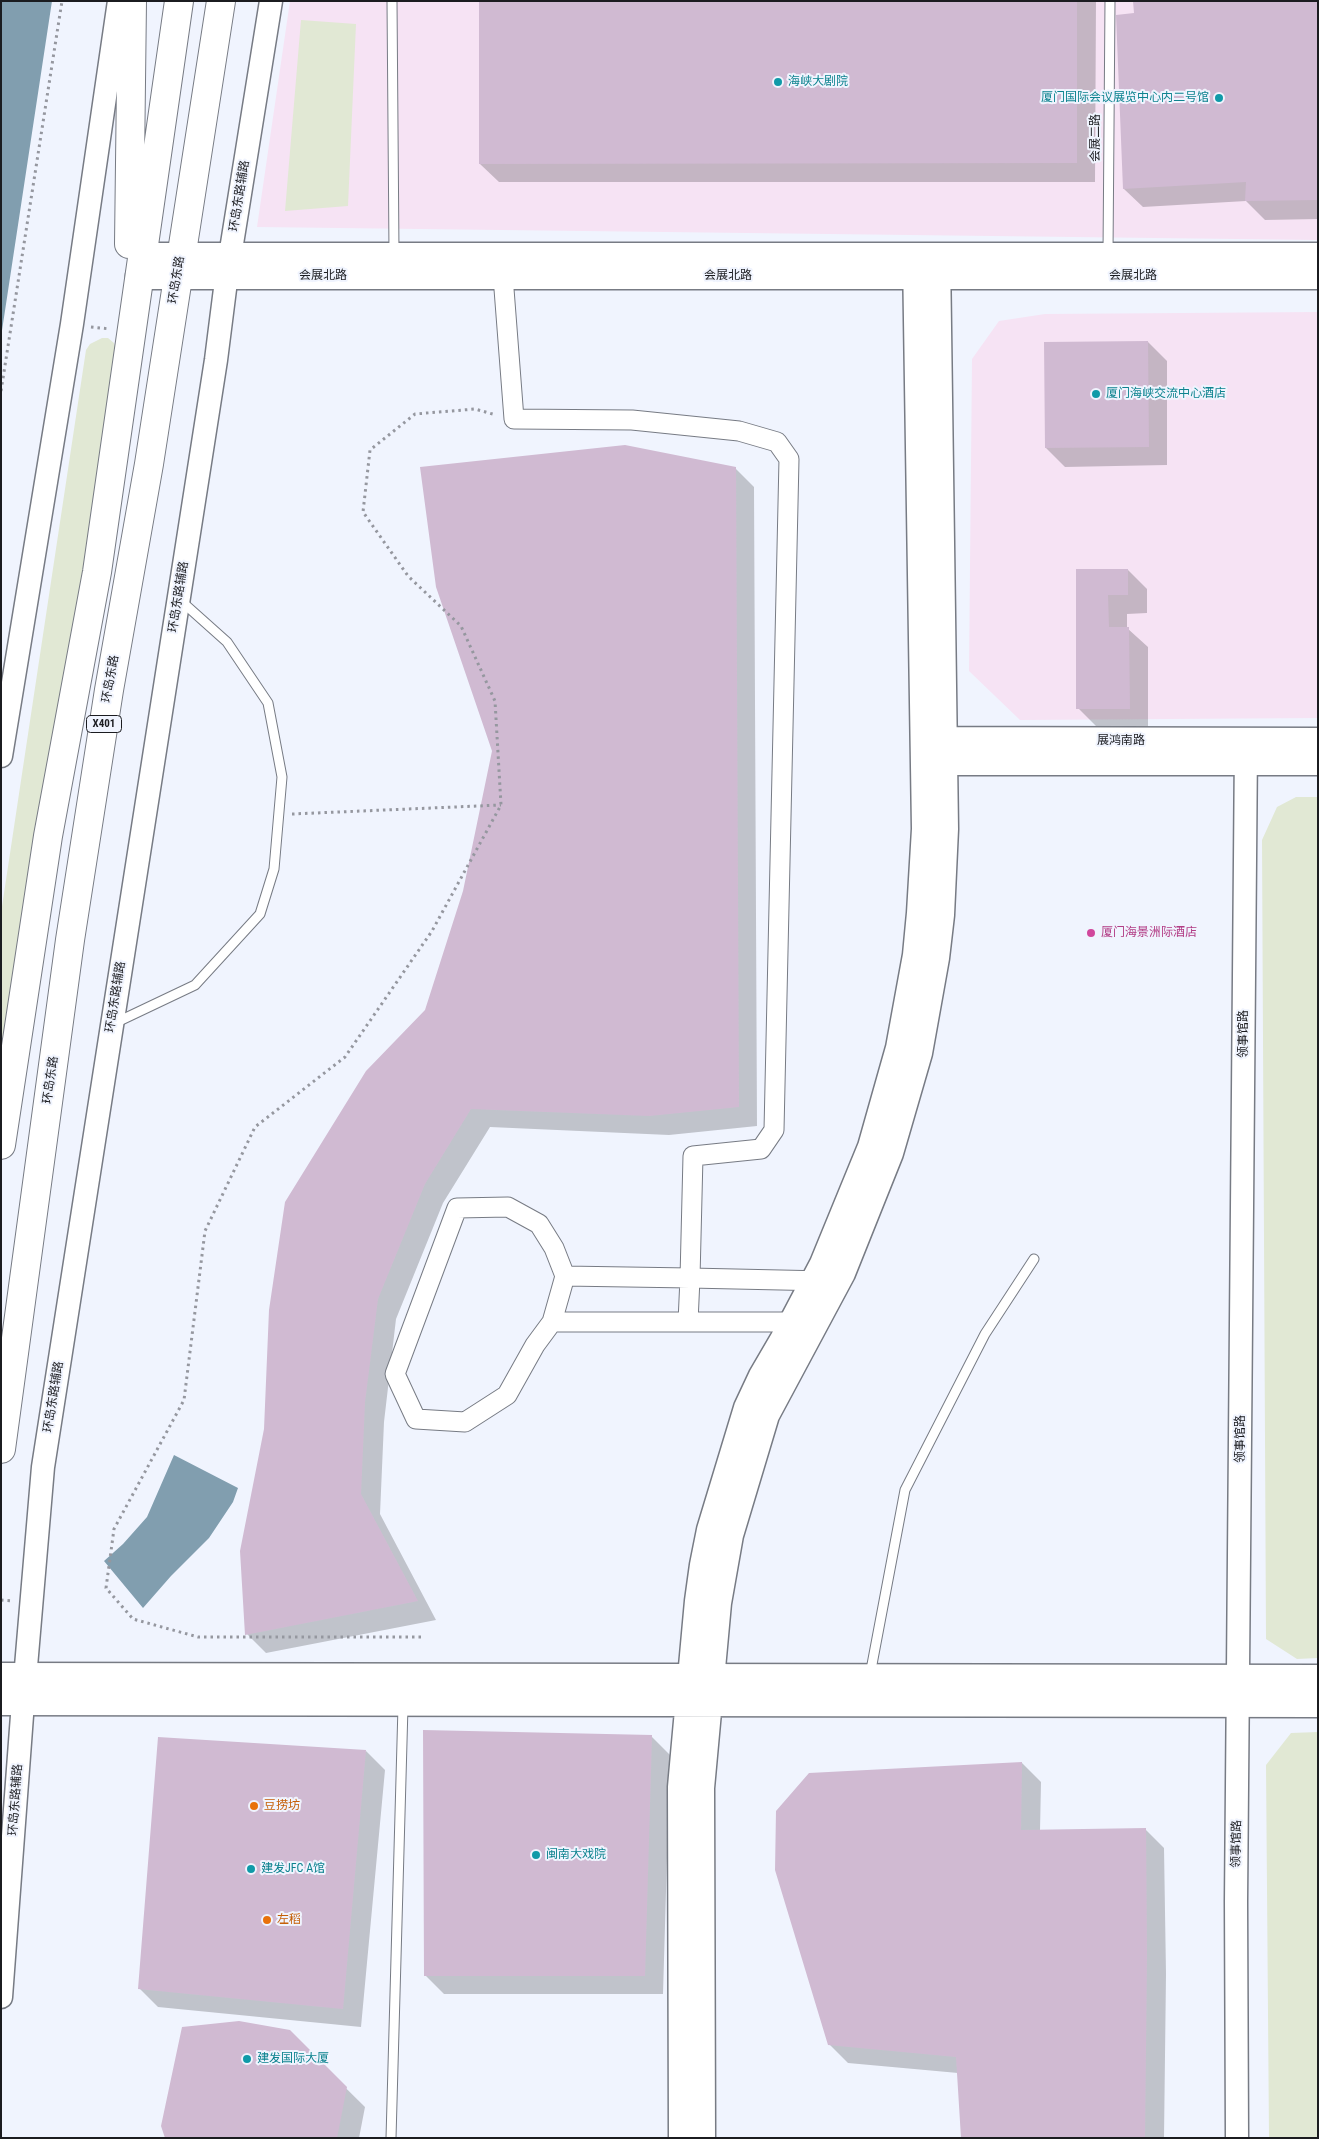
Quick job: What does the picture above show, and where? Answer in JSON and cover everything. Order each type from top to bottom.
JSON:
[{"type":"main road","points":[[132,1],[129,244],[140,266]]},
{"type":"main road","name":"X401","points":[[1,1145],[48,836],[97,572],[179,1]]},
{"type":"main road","name":"环岛东路","points":[[1,1449],[73,921],[109,690],[149,464],[221,1]]},
{"type":"main road","points":[[148,210],[188,214]]},
{"type":"main road","name":"会展北路","points":[[228,266],[394,256],[927,266],[1108,266],[1318,256]]},
{"type":"main road","name":"会展北路","points":[[140,266],[228,266],[503,276],[927,266]]},
{"type":"main road","points":[[702,2138],[699,1703],[701,1677],[730,1535],[745,1484],[766,1415],[780,1385],[804,1322],[826,1281],[853,1193],[871,1146],[898,1048],[916,955],[922,896],[925,829],[934,751],[927,266]]},
{"type":"main road","name":"会展北路","points":[[1108,266],[1318,276]]},
{"type":"main road","name":"展鸿南路","points":[[934,751],[1246,751],[1318,741]]},
{"type":"main road","name":"展鸿南路","points":[[1246,751],[1318,762]]},
{"type":"main road","points":[[13,1676],[1318,1678]]},
{"type":"main road","points":[[12,1702],[1318,1704]]},
{"type":"main road","points":[[682,2138],[680,1787],[699,1703]]},
{"type":"street","points":[[1,756],[72,324],[119,1]]},
{"type":"street","name":"环岛东路辅路","points":[[1,1997],[13,1676],[43,1467],[216,360],[228,266],[271,1]]},
{"type":"street","points":[[503,276],[514,420],[632,420],[739,431],[777,442],[789,459],[774,1130],[761,1149],[693,1156],[688,1322]]},
{"type":"street","name":"领事馆路","points":[[1237,2138],[1236,1900],[1246,751]]},
{"type":"street","points":[[508,1207],[539,1224],[554,1248],[565,1276],[552,1322],[535,1346],[507,1395],[465,1422],[416,1419],[395,1374],[456,1208],[508,1207]]},
{"type":"street","points":[[565,1276],[826,1281]]},
{"type":"street","points":[[552,1322],[804,1322]]},
{"type":"lane","points":[[392,1],[394,256]]},
{"type":"lane","name":"会展二路","points":[[1108,266],[1110,1]]},
{"type":"lane","points":[[112,1024],[195,985],[260,914],[274,869],[282,777],[268,703],[227,642],[179,599]]},
{"type":"lane","points":[[870,1678],[905,1490],[985,1334],[1034,1259]]},
{"type":"lane","points":[[391,2138],[403,1703]]},
{"type":"path","points":[[1,392],[62,1]]},
{"type":"path","points":[[72,324],[130,332]]},
{"type":"path","points":[[421,1637],[198,1637],[132,1619],[106,1588],[114,1529],[184,1400],[205,1231],[255,1127],[345,1057],[432,931],[501,805],[495,700],[461,626],[408,576],[363,512],[370,450],[414,414],[475,409],[514,420]]},
{"type":"path","points":[[279,814],[501,805]]},
{"type":"shaded area","points":[[290,1],[1318,1],[1318,240],[257,227]]},
{"type":"shaded area","points":[[1318,312],[1318,718],[1020,720],[969,671],[972,359],[999,321],[1045,314]]},
{"type":"green space","points":[[301,20],[356,24],[348,206],[285,211]]},
{"type":"green space","points":[[102,338],[108,338],[114,343],[116,350],[1,1146],[1,913],[86,350],[90,344]]},
{"type":"green space","points":[[1296,797],[1318,797],[1318,1658],[1297,1659],[1266,1639],[1262,840],[1277,807]]},
{"type":"green space","points":[[1318,1732],[1318,2138],[1269,2138],[1266,1765],[1291,1733]]},
{"type":"water","points":[[1,1],[52,1],[1,337]]},
{"type":"water","points":[[174,1455],[238,1488],[233,1502],[209,1538],[171,1576],[143,1608],[104,1561],[123,1544],[147,1517]]},
{"type":"building","name":"海峡大剧院","points":[[479,1],[1077,1],[1077,163],[479,164]]},
{"type":"building","name":"厦门国际会议展览中心内二号馆","points":[[1133,1],[1318,1],[1318,200],[1245,201],[1246,182],[1123,189],[1116,15],[1134,13]]},
{"type":"building","name":"厦门海峡交流中心酒店","points":[[1148,341],[1149,447],[1045,448],[1044,342]]},
{"type":"building","points":[[625,445],[736,467],[739,1107],[649,1116],[471,1109],[425,1184],[378,1299],[365,1402],[361,1494],[418,1601],[245,1635],[240,1551],[264,1429],[269,1310],[285,1202],[366,1071],[425,1010],[463,891],[492,751],[436,587],[420,467]]},
{"type":"building","points":[[1076,569],[1128,569],[1128,595],[1108,595],[1109,627],[1129,627],[1130,709],[1076,709]]},
{"type":"building","name":"闽南大戏院","points":[[423,1730],[652,1735],[645,1976],[424,1976]]},
{"type":"building","name":"建发JFC A馆","points":[[158,1737],[366,1750],[343,2009],[138,1989]]},
{"type":"building","points":[[1022,1762],[1021,1830],[1146,1828],[1145,2138],[961,2138],[956,2057],[828,2045],[775,1870],[776,1811],[809,1773]]},
{"type":"building","name":"建发国际大厦","points":[[239,2021],[290,2030],[347,2087],[337,2138],[165,2138],[161,2126],[182,2027]]},
{"type":"place","name":"海峡大剧院","points":[[778,82]]},
{"type":"place","name":"厦门国际会议展览中心内二号馆","points":[[1219,98]]},
{"type":"place","name":"厦门海峡交流中心酒店","points":[[1096,394]]},
{"type":"place","name":"厦门海景洲际酒店","points":[[1091,933]]},
{"type":"place","name":"豆捞坊","points":[[254,1806]]},
{"type":"place","name":"闽南大戏院","points":[[536,1855]]},
{"type":"place","name":"建发JFC A馆","points":[[251,1869]]},
{"type":"place","name":"左稻","points":[[267,1920]]},
{"type":"place","name":"建发国际大厦","points":[[247,2059]]}]
